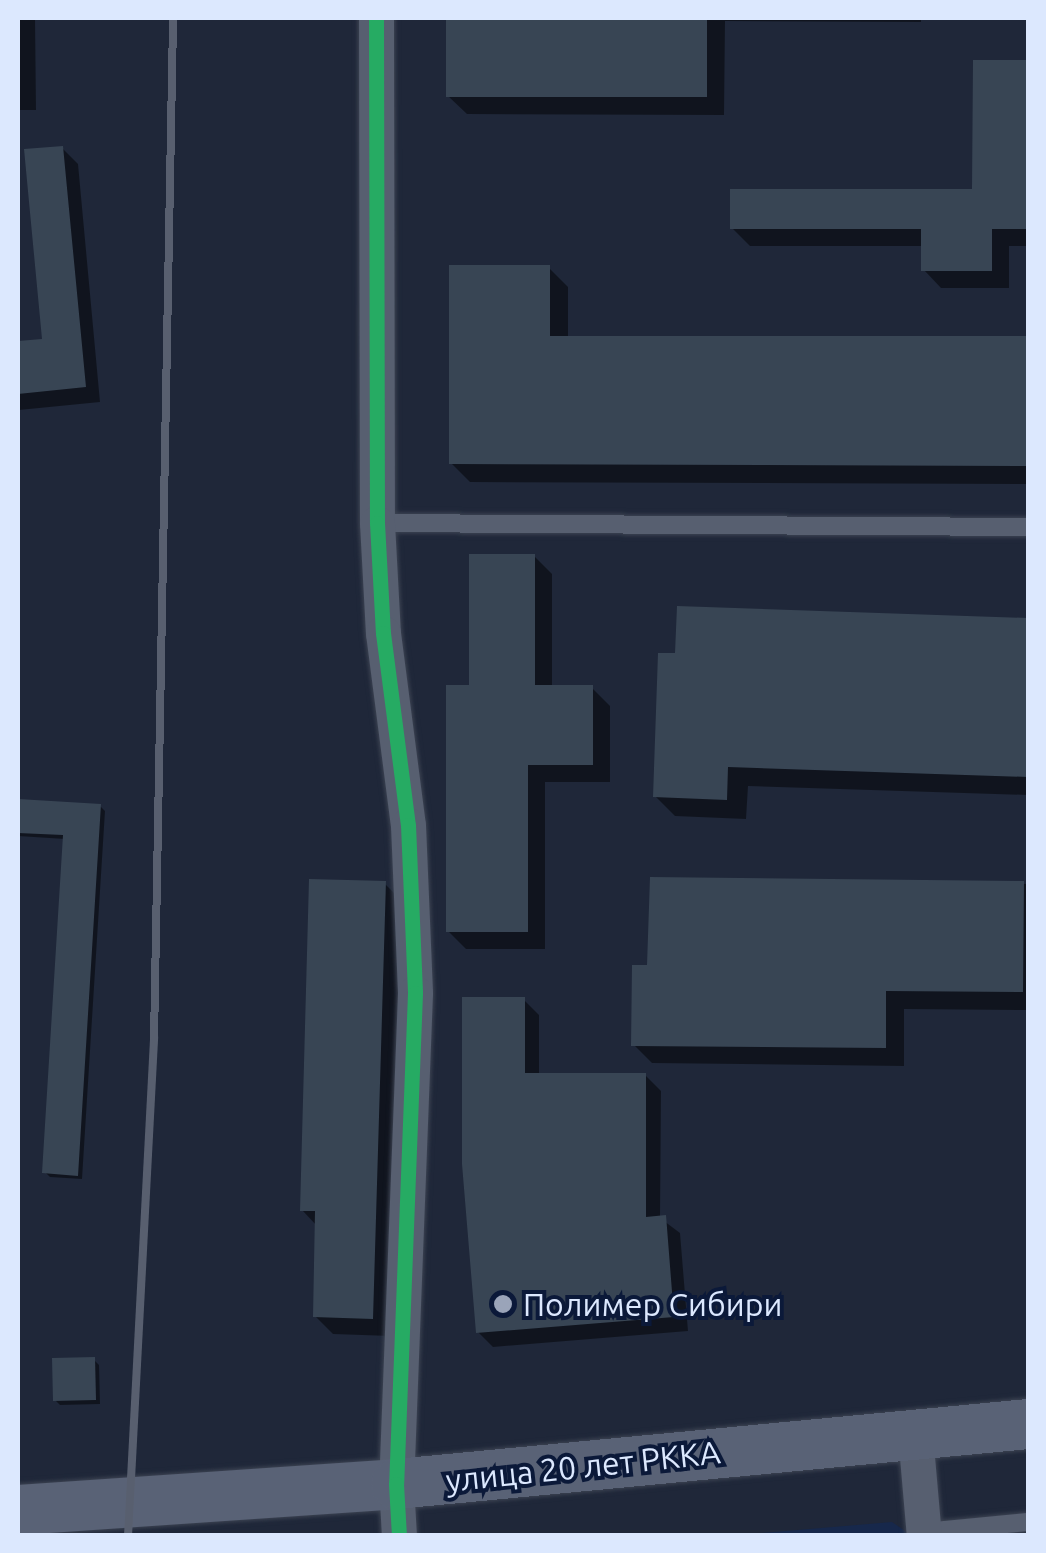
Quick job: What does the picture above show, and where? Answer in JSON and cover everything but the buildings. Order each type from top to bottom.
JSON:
[{"type":"main road","name":"улица 20 лет РККА","points":[[18,1510],[396,1484],[1028,1424]]},
{"type":"street","points":[[376,18],[372,137],[378,206],[376,523],[383,633],[408,825],[416,993],[396,1484],[398,1536]]},
{"type":"street","points":[[915,1434],[924,1534]]},
{"type":"lane","points":[[376,523],[1028,527]]},
{"type":"lane","points":[[924,1534],[988,1531],[1028,1522]]},
{"type":"shaded area","points":[[892,1522],[911,1535],[726,1536]]},
{"type":"railway","points":[[128,1536],[154,1039],[173,18]]},
{"type":"cycle path","points":[[376,18],[377,523],[383,633],[408,825],[415,993],[396,1484],[399,1536]]},
{"type":"place","name":"Полимер Сибири","points":[[503,1304]]}]
